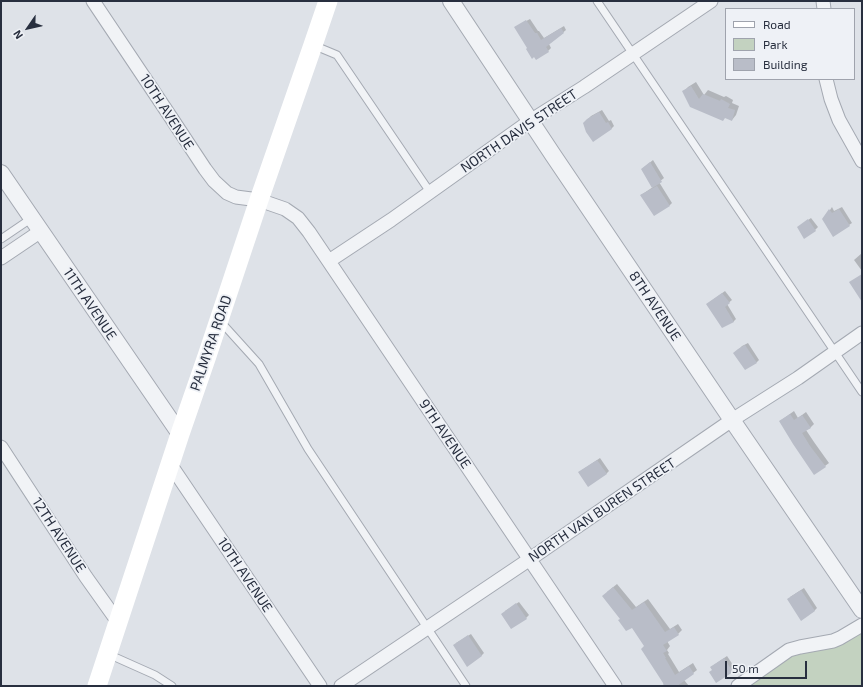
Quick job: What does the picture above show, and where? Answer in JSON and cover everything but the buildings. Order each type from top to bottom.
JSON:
[{"type":"main road","name":"PALMYRA ROAD","points":[[97,686],[180,434],[328,1]]},
{"type":"street","name":"10TH AVENUE","points":[[93,1],[170,116],[204,170],[227,193],[236,197],[259,200]]},
{"type":"street","name":"8TH AVENUE","points":[[451,1],[530,121],[862,610]]},
{"type":"street","name":"NORTH DAVIS STREET","points":[[329,261],[530,121],[710,1]]},
{"type":"street","points":[[826,80],[831,100],[839,120],[862,161]]},
{"type":"street","name":"11TH AVENUE","points":[[1,173],[180,434]]},
{"type":"street","name":"9TH AVENUE","points":[[259,200],[285,209],[298,218],[309,232],[615,686]]},
{"type":"street","points":[[1,258],[36,224]]},
{"type":"street","name":"NORTH VAN BUREN STREET","points":[[341,686],[530,559],[732,420],[798,378],[862,333]]},
{"type":"street","name":"12TH AVENUE","points":[[1,447],[86,577],[118,622]]},
{"type":"street","name":"10TH AVENUE","points":[[170,464],[320,686]]},
{"type":"street","points":[[738,686],[789,650],[800,646],[840,638],[862,625]]},
{"type":"lane","points":[[597,1],[634,53],[862,392]]},
{"type":"lane","points":[[313,45],[337,55],[430,192]]},
{"type":"lane","points":[[1,238],[36,224]]},
{"type":"lane","points":[[219,320],[259,364],[308,449],[466,686]]},
{"type":"lane","points":[[107,654],[155,675],[172,686]]},
{"type":"green space","points":[[862,626],[862,686],[741,686],[790,652]]}]
